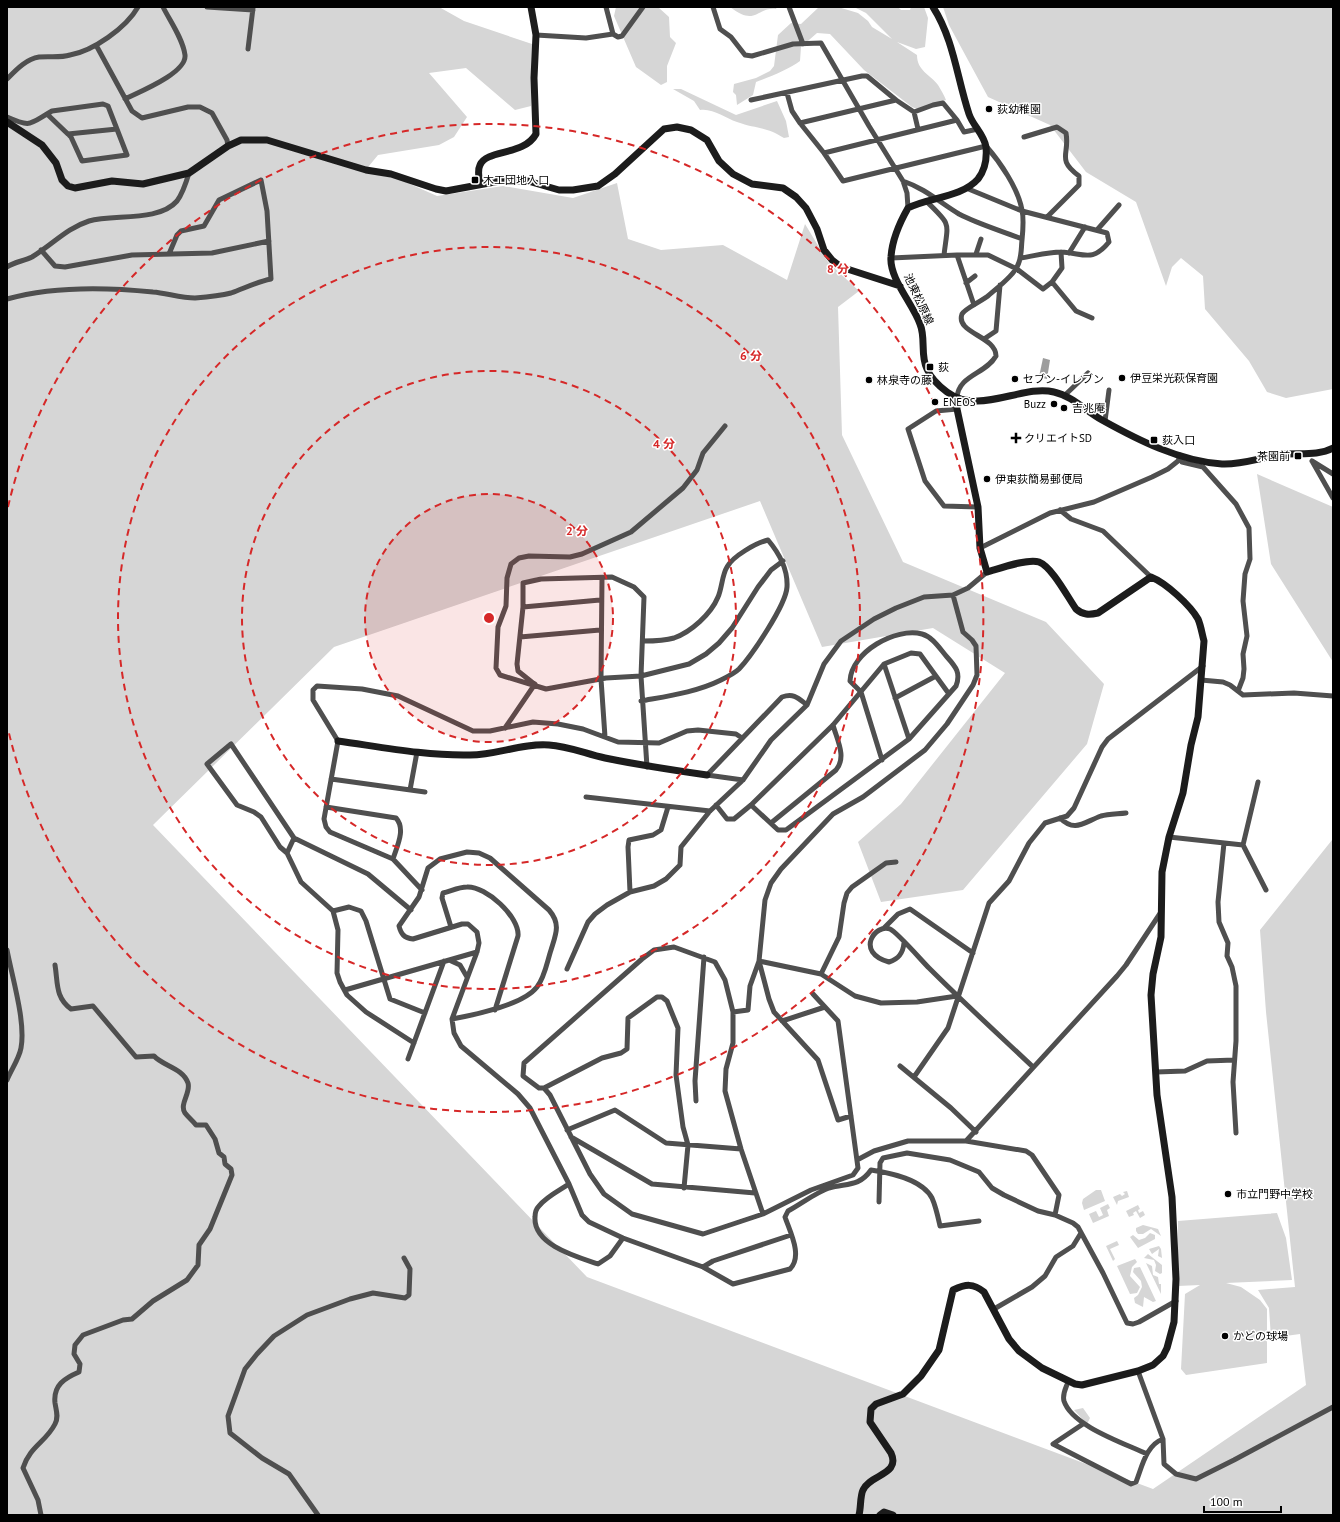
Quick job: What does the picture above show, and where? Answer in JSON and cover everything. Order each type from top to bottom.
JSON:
[{"type":"street","points":[[7,79],[19,67],[37,57],[70,56],[96,45],[118,29],[138,7]]},
{"type":"street","points":[[125,99],[159,82],[178,70],[182,65],[185,57],[183,48],[163,7]]},
{"type":"street","points":[[207,7],[253,9],[248,49]]},
{"type":"street","points":[[480,184],[478,172],[480,164],[486,158],[527,145],[536,134],[534,78],[536,35],[531,7]]},
{"type":"street","points":[[606,7],[613,34]]},
{"type":"street","points":[[536,35],[586,38],[613,34],[618,37],[622,36],[643,7]]},
{"type":"street","points":[[713,7],[720,29],[731,37],[745,55],[752,56],[793,44],[821,43],[841,80],[903,181],[907,193],[908,208],[903,216],[891,258],[976,254],[988,255],[1017,269],[1043,289],[1052,282],[1062,268],[1061,252]]},
{"type":"street","points":[[789,7],[803,44]]},
{"type":"street","points":[[933,7],[951,45],[969,114],[986,146],[1012,184],[1020,201],[1022,211],[1021,258],[1017,269],[984,300],[964,312],[962,317],[963,322],[970,331],[984,339],[995,349],[996,356],[989,366],[964,382],[960,388],[957,398],[957,409],[978,507],[980,548],[986,572]]},
{"type":"street","points":[[96,45],[132,111],[142,118],[188,107],[200,107],[212,113],[227,140],[228,146]]},
{"type":"street","points":[[751,100],[841,80],[867,76],[896,100],[914,112],[918,129]]},
{"type":"street","points":[[787,93],[792,111],[843,181],[986,146]]},
{"type":"street","points":[[800,123],[896,100]]},
{"type":"street","points":[[914,112],[943,103],[957,120],[964,132],[978,129]]},
{"type":"street","points":[[7,117],[24,125],[52,111],[103,104],[108,106],[127,155],[82,161],[68,134],[47,114]]},
{"type":"street","points":[[824,153],[957,120]]},
{"type":"street","points":[[7,122],[42,145],[56,163],[62,180],[68,186],[75,188],[112,181],[143,184],[189,173],[228,146],[241,140],[267,140],[366,170],[391,174],[436,189],[446,190],[500,181],[528,181],[559,190],[566,190],[598,186],[615,174],[664,130],[677,127],[691,130],[707,140],[719,162],[733,174],[752,184],[783,188],[796,197],[806,208],[817,228],[824,250],[832,260],[841,267],[900,286]]},
{"type":"street","points":[[1024,137],[1057,127],[1066,133],[1068,143],[1065,161],[1069,168],[1079,176],[1079,184],[1047,217]]},
{"type":"street","points":[[68,134],[117,129]]},
{"type":"street","points":[[908,208],[966,188],[977,180],[984,167],[986,146]]},
{"type":"street","points":[[7,267],[32,256],[73,227],[90,221],[145,215],[167,209],[177,201],[184,188],[189,173]]},
{"type":"street","points":[[7,299],[51,291],[103,288],[153,292],[193,298],[217,296],[233,292],[255,282],[271,278],[267,210],[261,180],[219,200],[204,226],[181,231],[177,235],[169,254]]},
{"type":"street","points":[[903,181],[938,198],[960,214],[1022,239]]},
{"type":"street","points":[[966,188],[1022,211],[1107,233],[1110,242],[1104,249],[1089,256],[1061,252],[1021,258]]},
{"type":"street","points":[[926,202],[946,220],[948,226],[944,256]]},
{"type":"street","points":[[1097,230],[1119,205]]},
{"type":"street","points":[[1069,253],[1085,227]]},
{"type":"street","points":[[976,254],[982,239]]},
{"type":"street","points":[[41,250],[56,266],[65,266],[132,255],[212,253],[269,241]]},
{"type":"street","points":[[957,255],[974,305]]},
{"type":"street","name":"池東松原線","points":[[891,258],[894,272],[900,286],[921,325],[927,369],[932,378],[942,388],[957,398],[980,401],[1003,399],[1036,391],[1052,391],[1064,396],[1105,422],[1155,447],[1180,455],[1222,464],[1280,455],[1316,454],[1333,448]]},
{"type":"street","points":[[966,283],[975,276]]},
{"type":"street","points":[[1052,282],[1076,311],[1092,318]]},
{"type":"street","points":[[984,339],[996,331],[1000,285]]},
{"type":"street","points":[[1064,396],[1088,373]]},
{"type":"street","points":[[1105,422],[1109,390]]},
{"type":"street","points":[[957,409],[936,411],[908,429],[925,481],[944,506],[978,507]]},
{"type":"street","points":[[536,684],[500,675],[496,668],[498,627],[506,606],[507,578],[511,564],[519,558],[529,556],[576,555],[603,546],[632,532],[683,488],[697,470],[703,452],[725,426]]},
{"type":"street","points":[[1308,454],[1333,498]]},
{"type":"street","points":[[980,548],[1050,513],[1094,502],[1152,477],[1168,469],[1178,461],[1180,455]]},
{"type":"street","points":[[1180,455],[1182,462],[1203,467],[1225,490],[1243,515],[1249,528],[1250,559],[1245,574],[1243,601],[1247,636],[1243,654],[1243,678],[1238,691]]},
{"type":"street","points":[[1312,461],[1333,474]]},
{"type":"street","points":[[859,1515],[863,1489],[875,1478],[889,1470],[893,1464],[891,1453],[870,1422],[870,1409],[876,1404],[903,1394],[921,1376],[939,1350],[953,1290],[966,1284],[979,1288],[984,1292],[1009,1339],[1019,1351],[1042,1368],[1068,1382],[1082,1385],[1138,1371],[1153,1365],[1163,1356],[1171,1335],[1176,1301],[1172,1197],[1157,1095],[1151,995],[1153,974],[1161,937],[1162,872],[1169,837],[1183,794],[1191,744],[1198,717],[1204,641],[1198,620],[1184,602],[1151,577],[1103,531],[1071,519],[1060,510]]},
{"type":"street","points":[[641,701],[689,692],[721,680],[739,670],[755,648],[783,602],[787,587],[783,561],[768,540],[759,542],[739,556],[727,567],[717,598],[700,621],[675,637],[643,641]]},
{"type":"street","points":[[647,767],[641,701],[641,676],[644,597],[634,588],[612,577],[602,578],[581,576],[541,579],[523,583],[523,607],[517,664],[518,671],[536,684],[546,689],[615,676],[641,676],[678,668],[706,654],[732,628],[771,570],[783,561]]},
{"type":"street","points":[[568,969],[588,922],[607,905],[630,892],[654,886],[666,879],[680,865],[681,847],[716,805],[743,780],[770,740],[807,705],[824,664],[841,641],[852,632],[874,619],[924,597],[953,595],[968,588],[986,572],[1029,562],[1038,562],[1047,567],[1076,609],[1081,613],[1098,613],[1151,577]]},
{"type":"street","points":[[602,578],[600,630],[601,679],[605,737]]},
{"type":"street","points":[[733,1012],[748,1010],[750,986],[759,961],[764,900],[771,883],[781,869],[833,814],[863,797],[925,750],[947,724],[973,685],[976,675],[976,646],[963,632],[953,595]]},
{"type":"street","points":[[523,607],[600,600]]},
{"type":"street","points":[[520,637],[600,630]]},
{"type":"street","points":[[751,805],[778,830],[786,830],[882,760],[908,739],[956,686],[959,679],[958,670],[931,639],[924,635],[913,633],[882,641],[871,647],[853,668],[850,681],[861,692],[882,760]]},
{"type":"street","points":[[716,805],[727,819],[734,819],[751,805],[832,725],[884,664],[911,653],[920,654],[949,694]]},
{"type":"street","points":[[884,664],[908,739]]},
{"type":"street","points":[[914,1077],[948,1028],[957,996],[989,903],[1009,881],[1029,843],[1045,823],[1067,816],[1074,808],[1102,747],[1108,740],[1202,666]]},
{"type":"street","points":[[895,698],[936,676]]},
{"type":"street","points":[[1201,680],[1223,682],[1243,695],[1294,693],[1333,696]]},
{"type":"street","points":[[505,728],[536,684]]},
{"type":"street","points":[[422,890],[393,860],[330,832],[326,827],[324,819],[338,741],[313,700],[313,690],[318,686],[327,685],[369,690],[398,696],[473,731],[490,731],[533,722],[558,724],[583,729],[618,742],[659,743],[687,731],[698,730],[736,734],[742,738]]},
{"type":"street","points":[[706,775],[782,697],[789,695],[796,696],[807,705]]},
{"type":"street","points":[[771,823],[836,770],[840,765],[842,759],[832,725]]},
{"type":"street","points":[[338,741],[417,752],[469,755],[493,754],[523,747],[547,745],[563,747],[647,767],[743,780]]},
{"type":"street","points":[[411,910],[368,874],[294,838],[231,744],[207,764],[237,805],[254,812],[261,817],[277,844],[287,853],[300,882],[333,911],[338,930],[336,966],[340,982],[345,990],[366,1012],[414,1043]]},
{"type":"street","points":[[410,790],[417,752]]},
{"type":"street","points":[[331,779],[425,792]]},
{"type":"street","points":[[1258,782],[1243,845],[1266,890]]},
{"type":"street","points":[[586,797],[710,812]]},
{"type":"street","points":[[326,807],[396,818],[401,823],[401,831],[393,860]]},
{"type":"street","points":[[630,892],[629,840],[653,835],[661,830],[668,807]]},
{"type":"street","points":[[1060,818],[1067,825],[1073,826],[1101,816],[1126,814]]},
{"type":"street","points":[[1169,837],[1243,845]]},
{"type":"street","points":[[287,853],[294,838]]},
{"type":"street","points":[[1224,843],[1218,902],[1219,922],[1228,943],[1227,956],[1232,967],[1236,986],[1233,1082],[1236,1133]]},
{"type":"street","points":[[452,1019],[495,1010],[531,994],[538,986],[556,935],[556,920],[554,916],[490,858],[479,853],[467,852],[440,859],[428,868],[422,890],[411,910],[398,926],[401,933],[406,938],[413,939],[462,924],[473,927],[479,937],[477,952],[452,1019],[454,1033],[461,1046],[518,1094],[530,1108],[569,1184],[582,1215],[588,1222],[623,1238],[703,1267],[733,1284],[790,1269],[795,1264],[797,1255],[785,1217],[788,1211],[829,1189],[853,1184],[863,1180],[871,1170],[880,1171],[917,1183],[928,1192],[932,1199],[940,1226],[979,1221]]},
{"type":"street","points":[[821,974],[839,937],[847,893],[852,887],[886,863],[896,862]]},
{"type":"street","points":[[451,927],[442,898],[443,894],[468,887],[482,890],[511,914],[516,923],[518,929],[516,944],[495,1010]]},
{"type":"street","points":[[333,911],[349,907],[361,911],[390,999],[425,1013]]},
{"type":"street","points":[[904,943],[904,949],[897,960],[889,962],[873,955],[870,948],[871,938],[877,931],[884,928],[898,914],[910,909],[973,952]]},
{"type":"street","points":[[966,1141],[976,1132],[1126,965],[1161,912]]},
{"type":"street","points":[[884,928],[890,930],[904,943],[957,996],[1033,1067]]},
{"type":"street","points":[[763,1214],[741,1149],[724,1091],[724,1082],[733,1043],[733,1012],[725,980],[715,962],[674,947],[665,947],[654,950],[524,1063],[523,1076],[540,1088],[544,1088],[550,1095],[566,1130],[596,1183],[604,1194],[632,1214],[703,1234],[763,1214],[811,1190],[853,1175],[858,1168],[838,1021],[813,994]]},
{"type":"street","points":[[7,950],[22,1022],[22,1038],[21,1050],[7,1080]]},
{"type":"street","points":[[345,990],[477,952]]},
{"type":"street","points":[[696,1101],[695,1081],[704,957]]},
{"type":"street","points":[[447,961],[460,965],[467,978]]},
{"type":"street","points":[[408,1059],[425,1013],[447,961]]},
{"type":"street","points":[[759,961],[821,974],[855,996],[881,1003],[917,1002],[957,996]]},
{"type":"street","points":[[759,961],[774,1012],[818,1060],[838,1120],[851,1116]]},
{"type":"street","points":[[41,1515],[38,1500],[23,1468],[26,1458],[33,1449],[42,1442],[56,1424],[57,1416],[55,1402],[58,1388],[64,1378],[79,1372],[80,1364],[74,1354],[75,1345],[83,1335],[91,1331],[123,1320],[132,1319],[153,1301],[188,1280],[198,1265],[199,1245],[210,1229],[232,1175],[232,1170],[225,1164],[224,1157],[219,1153],[215,1139],[206,1125],[196,1124],[184,1112],[184,1106],[189,1091],[188,1082],[173,1066],[159,1061],[154,1056],[136,1057],[92,1006],[71,1008],[64,1004],[58,994],[55,965]]},
{"type":"street","points":[[544,1088],[602,1058],[621,1053],[627,1049],[628,1018],[657,997],[662,997],[667,1001],[678,1028],[676,1075],[683,1127],[688,1145],[684,1188]]},
{"type":"street","points":[[782,1021],[824,1006]]},
{"type":"street","points":[[1156,1072],[1185,1072],[1206,1061],[1234,1060]]},
{"type":"street","points":[[900,1066],[976,1132]]},
{"type":"street","points":[[566,1130],[615,1110],[666,1143],[741,1149]]},
{"type":"street","points":[[571,1137],[652,1184],[755,1193]]},
{"type":"street","points":[[857,1160],[874,1151],[908,1141],[966,1141],[1026,1151],[1032,1155],[1059,1195],[1055,1215]]},
{"type":"street","points":[[880,1202],[880,1163],[883,1158],[907,1153],[950,1160],[979,1172],[992,1188],[1004,1195],[1038,1211],[1055,1215],[1073,1223],[1081,1233],[1103,1273],[1127,1323],[1133,1324],[1139,1322],[1176,1301]]},
{"type":"street","points":[[569,1184],[539,1205],[535,1212],[534,1225],[539,1234],[566,1253],[598,1264],[610,1256],[623,1238]]},
{"type":"street","points":[[994,1309],[1032,1288],[1045,1276],[1056,1257],[1073,1246],[1081,1233]]},
{"type":"street","points":[[703,1267],[713,1261],[791,1235]]},
{"type":"street","points":[[318,1515],[289,1474],[262,1458],[230,1433],[228,1416],[245,1370],[257,1354],[274,1336],[307,1315],[350,1299],[373,1293],[405,1298],[409,1295],[411,1282],[410,1269],[404,1258]]},
{"type":"street","points":[[1138,1371],[1163,1439],[1164,1464],[1176,1474],[1196,1479],[1333,1407]]},
{"type":"street","points":[[1068,1382],[1064,1394],[1064,1401],[1083,1424],[1147,1454]]},
{"type":"street","points":[[1083,1424],[1053,1444],[1131,1484],[1136,1482],[1147,1454],[1154,1443],[1163,1439]]},
{"type":"street","points":[[880,1515],[884,1512],[889,1512],[893,1515]]},
{"type":"shaded area","points":[[7,7],[439,7],[464,21],[532,44],[531,106],[515,110],[466,68],[429,73],[467,117],[454,137],[439,145],[378,155],[364,172],[399,179],[437,196],[503,186],[573,198],[617,183],[628,239],[661,250],[723,245],[787,280],[805,224],[828,262],[859,291],[838,307],[842,435],[903,562],[1046,622],[1104,684],[1087,744],[963,890],[881,902],[858,842],[901,804],[1005,673],[933,628],[822,647],[760,501],[334,647],[153,825],[587,1277],[1153,1489],[1306,1385],[1300,1334],[1271,1338],[1269,1308],[1258,1290],[1295,1287],[1266,1012],[1260,930],[1332,840],[1333,835],[1333,1515],[7,1515]]},
{"type":"shaded area","points":[[616,7],[658,7],[669,17],[670,37],[676,43],[667,66],[667,82],[661,85],[636,67],[614,16]]},
{"type":"shaded area","points":[[730,7],[777,7],[776,9],[769,9],[751,16],[739,13]]},
{"type":"shaded area","points":[[819,7],[838,7],[858,13],[868,21],[872,27],[892,39],[866,13],[854,7],[898,7],[901,10],[910,10],[911,7],[924,7],[928,18],[925,47],[916,49],[897,42],[917,55],[919,65],[924,72],[935,81],[946,100],[917,109],[912,107],[864,70],[830,34],[817,33],[801,47],[800,61],[785,70],[756,82],[753,95],[737,105],[736,95],[733,92],[734,84],[756,78],[770,71],[774,66],[778,35],[791,23],[801,24]]},
{"type":"shaded area","points":[[943,7],[1333,7],[1333,389],[1286,398],[1267,392],[1249,361],[1205,309],[1203,276],[1181,258],[1172,267],[1166,286],[1136,202],[1086,172],[1050,125],[988,97],[949,25]]},
{"type":"shaded area","points":[[673,89],[681,89],[736,115],[777,101],[786,121],[789,137],[784,138],[772,131],[737,122],[710,110],[700,110],[694,101]]},
{"type":"shaded area","points":[[1043,358],[1050,360],[1047,379],[1039,377]]},
{"type":"shaded area","points":[[1257,474],[1333,507],[1333,662],[1271,564]]},
{"type":"shaded area","points":[[1096,1190],[1101,1190],[1105,1201],[1084,1210],[1082,1203],[1083,1199]]},
{"type":"shaded area","points":[[1127,1191],[1129,1197],[1118,1201],[1117,1205],[1113,1197],[1120,1194],[1122,1196],[1125,1194],[1123,1192]]},
{"type":"shaded area","points":[[1108,1204],[1110,1208],[1107,1210],[1109,1216],[1093,1223],[1089,1214],[1096,1211],[1099,1217],[1103,1215],[1100,1208]]},
{"type":"shaded area","points":[[1138,1205],[1140,1209],[1138,1210],[1139,1213],[1143,1211],[1145,1215],[1140,1218],[1136,1211],[1133,1213],[1134,1215],[1129,1217],[1126,1211]]},
{"type":"shaded area","points":[[1277,1213],[1286,1238],[1292,1280],[1226,1283],[1241,1287],[1260,1300],[1267,1309],[1267,1363],[1186,1375],[1181,1369],[1185,1294],[1200,1285],[1178,1286],[1178,1221]]},
{"type":"shaded area","points":[[1143,1225],[1158,1229],[1161,1236],[1151,1229],[1143,1234],[1138,1234],[1136,1228]]},
{"type":"shaded area","points":[[1150,1233],[1155,1235],[1155,1239],[1138,1248],[1130,1237],[1133,1235],[1139,1240],[1145,1238]]},
{"type":"shaded area","points":[[1117,1241],[1119,1245],[1110,1249],[1115,1259],[1113,1261],[1106,1246]]},
{"type":"shaded area","points":[[1159,1246],[1161,1249],[1162,1258],[1158,1256],[1159,1249],[1152,1254],[1149,1249]]},
{"type":"shaded area","points":[[1148,1254],[1162,1265],[1162,1273],[1160,1274],[1155,1271],[1156,1265],[1154,1260],[1144,1258]]},
{"type":"shaded area","points":[[1135,1259],[1137,1262],[1132,1267],[1130,1276],[1140,1287],[1137,1293],[1130,1294],[1117,1266]]},
{"type":"shaded area","points":[[1146,1263],[1152,1266],[1153,1275],[1158,1277],[1159,1284],[1161,1284],[1161,1294]]},
{"type":"shaded area","points":[[1140,1267],[1156,1301],[1153,1302],[1144,1297],[1143,1307],[1135,1303],[1134,1298],[1138,1295],[1142,1287],[1141,1281],[1133,1272],[1134,1268]]},
{"type":"shaded area","points":[[1083,1408],[1090,1418],[1087,1424],[1074,1410]]},
{"type":"place","name":"荻幼稚園","points":[[989,109]]},
{"type":"place","name":"木工団地入口","points":[[475,180]]},
{"type":"place","name":"荻","points":[[930,367]]},
{"type":"place","name":"伊豆栄光萩保育園","points":[[1122,378]]},
{"type":"place","name":"セブン-イレブン","points":[[1015,379]]},
{"type":"place","name":"林泉寺の藤","points":[[869,380]]},
{"type":"place","name":"ENEOS","points":[[935,402]]},
{"type":"place","name":"Buzz","points":[[1054,404]]},
{"type":"place","name":"吉兆庵","points":[[1064,408]]},
{"type":"place","name":"クリエイトSD","points":[[1016,438]]},
{"type":"place","name":"荻入口","points":[[1154,440]]},
{"type":"place","name":"茶園前","points":[[1298,456]]},
{"type":"place","name":"伊東荻簡易郵便局","points":[[987,479]]},
{"type":"place","name":"市立門野中学校","points":[[1228,1194]]},
{"type":"place","name":"かどの球場","points":[[1225,1336]]}]
